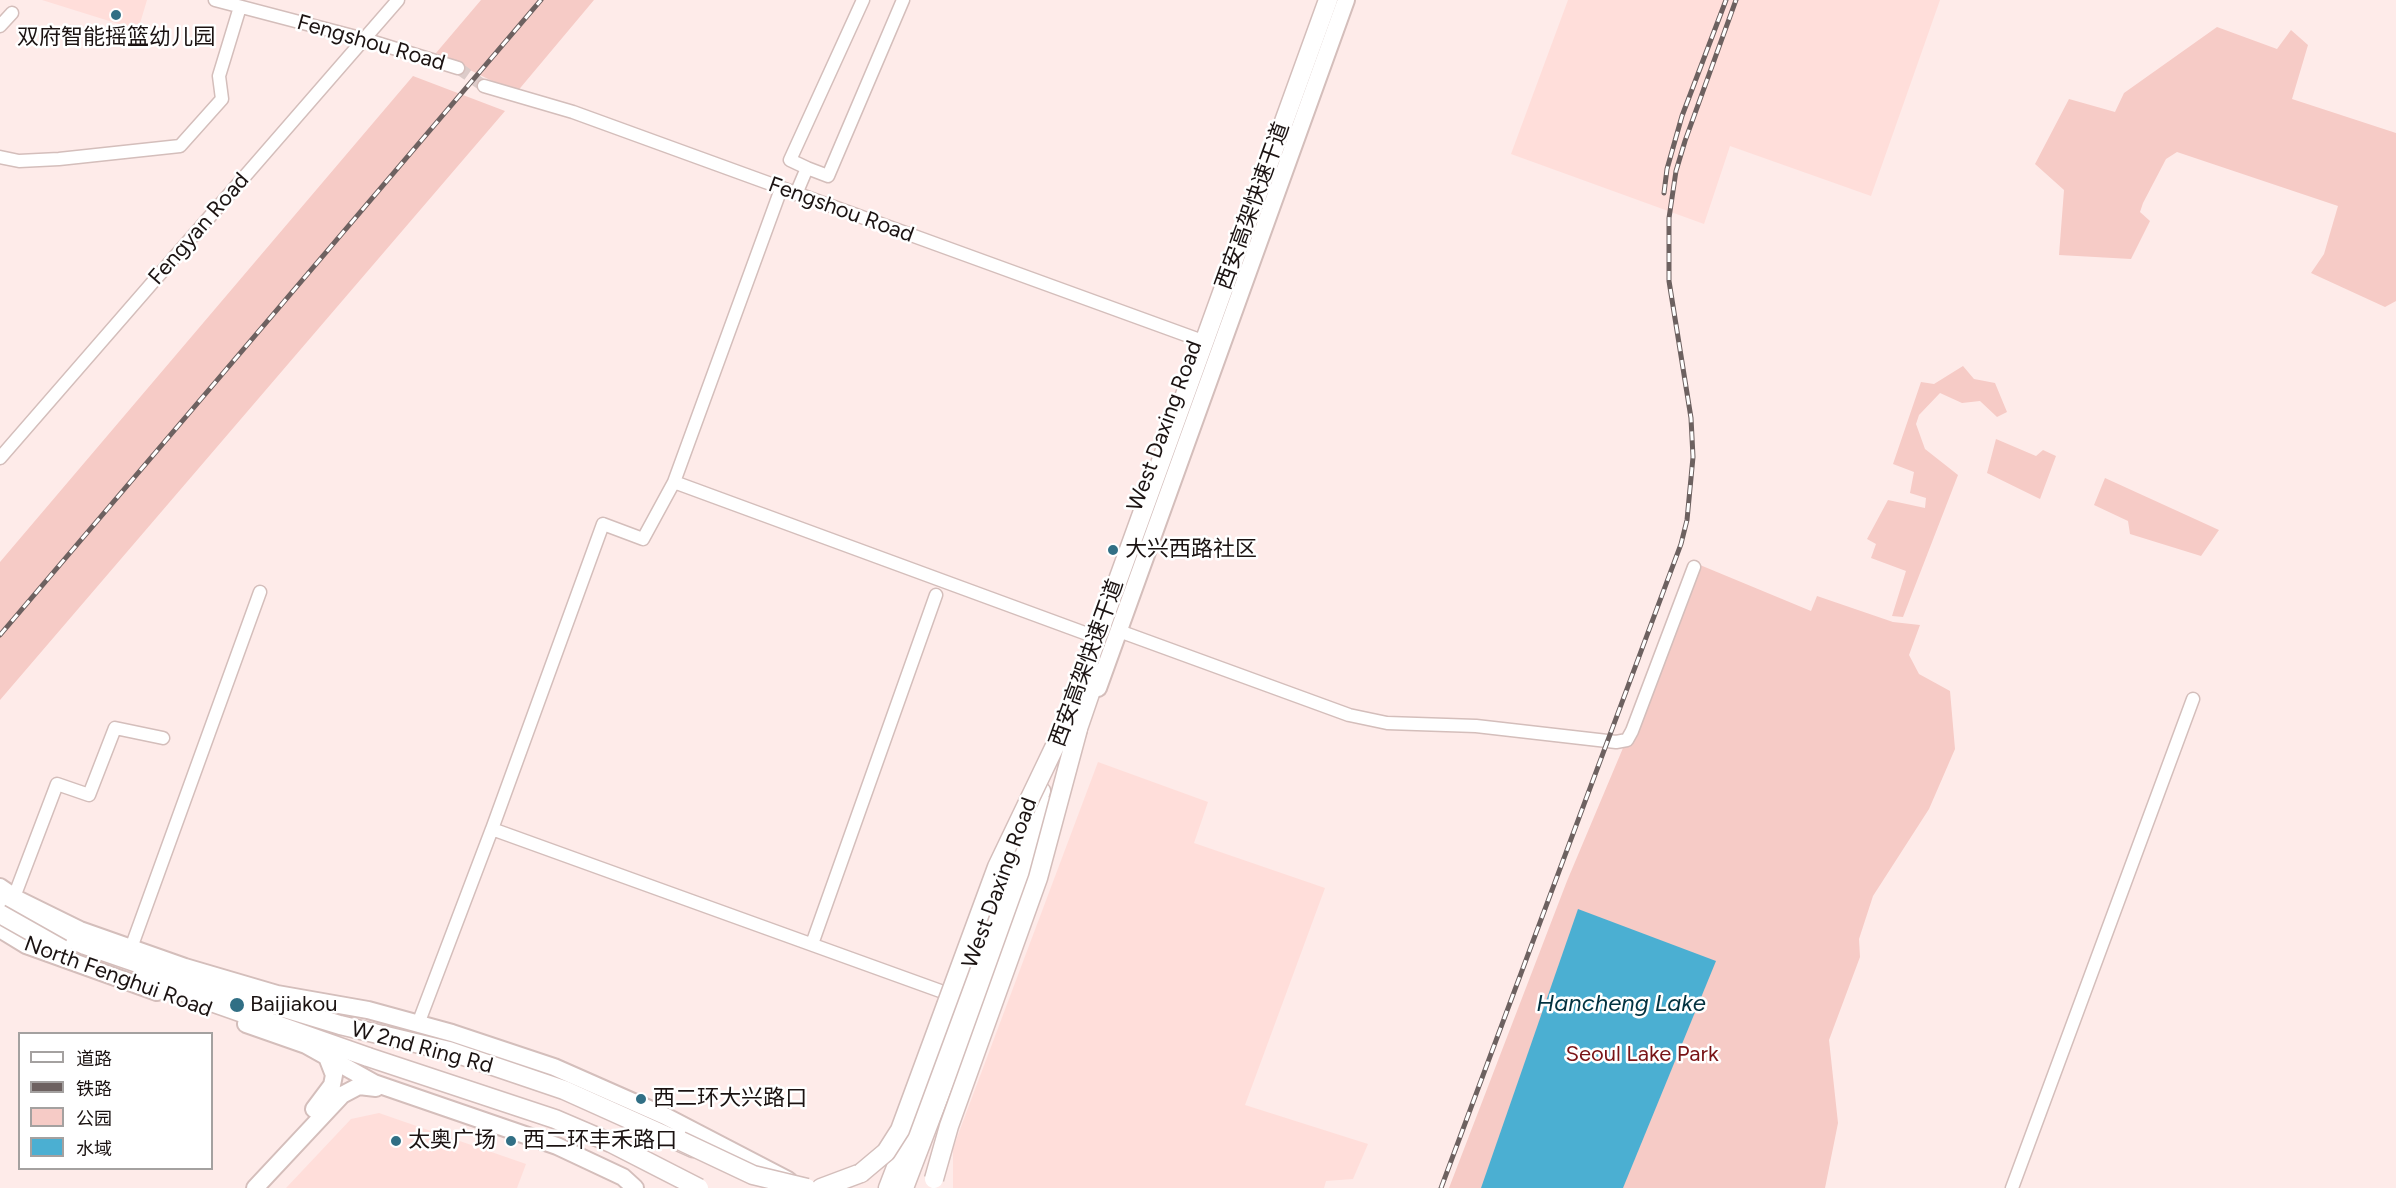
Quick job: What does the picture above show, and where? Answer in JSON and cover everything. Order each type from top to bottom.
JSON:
[{"type":"highway","name":"西安高架快速干道","points":[[904,1188],[1034,852],[1071,727],[1328,0]]},
{"type":"highway","name":"西安高架快速干道","points":[[888,1188],[1071,727],[1340,0]]},
{"type":"highway","points":[[820,1188],[861,1173],[886,1152],[900,1131],[997,867],[1071,727]]},
{"type":"highway","points":[[933,1188],[949,1126],[1038,878],[1071,727]]},
{"type":"highway","name":"W 2nd Ring Rd","points":[[5,895],[29,919],[85,945],[340,1025],[449,1052],[564,1090],[681,1141],[770,1188]]},
{"type":"highway","name":"W 2nd Ring Rd","points":[[0,914],[62,949],[331,1052],[368,1057],[555,1119],[611,1143],[699,1188]]},
{"type":"highway","points":[[185,967],[264,1002]]},
{"type":"highway","points":[[306,1045],[331,1052]]},
{"type":"highway","points":[[681,1141],[753,1175],[807,1188]]},
{"type":"main road","name":"West Daxing Road","points":[[883,1188],[890,1180],[958,997],[1319,0]]},
{"type":"main road","name":"West Daxing Road","points":[[925,1188],[930,1161],[1008,936],[1346,0]]},
{"type":"main road","name":"North Fenghui Road","points":[[5,895],[80,930],[185,967],[277,993],[368,1011],[418,1024],[554,1067],[665,1116],[802,1188]]},
{"type":"main road","name":"North Fenghui Road","points":[[0,929],[26,945],[306,1045]]},
{"type":"main road","points":[[0,942],[26,945]]},
{"type":"main road","points":[[331,1052],[359,1076],[557,1146],[623,1177],[635,1188]]},
{"type":"main road","points":[[241,1188],[327,1095],[334,1075],[331,1052]]},
{"type":"main road","points":[[255,1188],[348,1089],[359,1086],[393,1089]]},
{"type":"street","name":"Fengshou Road","points":[[215,0],[364,39],[458,68]]},
{"type":"street","name":"Fengyan Road","points":[[0,458],[398,0]]},
{"type":"street","points":[[863,0],[790,160],[828,176],[903,0]]},
{"type":"street","points":[[0,157],[19,161],[59,159],[180,147],[222,99],[219,76],[240,7]]},
{"type":"street","points":[[0,26],[12,13]]},
{"type":"street","name":"Fengshou Road","points":[[484,86],[573,112],[1197,339]]},
{"type":"street","points":[[796,194],[807,168]]},
{"type":"street","points":[[418,1024],[603,524],[643,539],[674,482],[781,189]]},
{"type":"street","points":[[674,482],[1090,635]]},
{"type":"street","points":[[1119,632],[1359,717],[1387,723],[1476,726],[1616,742],[1627,740],[1632,731],[1694,567]]},
{"type":"street","points":[[131,948],[260,592]]},
{"type":"street","points":[[812,944],[936,595]]},
{"type":"street","points":[[2012,1188],[2193,699]]},
{"type":"street","points":[[5,895],[57,784],[89,795],[115,728],[163,738]]},
{"type":"street","points":[[492,829],[958,997]]},
{"type":"shaded area","name":"双府智能摇篮幼儿园","points":[[42,0],[147,0],[138,30]]},
{"type":"shaded area","points":[[1568,0],[1940,0],[1871,196],[1730,146],[1704,224],[1511,154]]},
{"type":"shaded area","points":[[1098,762],[1208,802],[1194,843],[1325,888],[1245,1105],[1368,1144],[1353,1179],[1326,1181],[1324,1188],[953,1188],[953,1148]]},
{"type":"shaded area","name":"太奥广场","points":[[379,1113],[526,1164],[517,1188],[286,1188],[351,1119]]},
{"type":"green space","points":[[481,0],[594,0],[516,93],[436,53]]},
{"type":"green space","points":[[2217,27],[2277,49],[2291,30],[2308,45],[2292,99],[2396,133],[2396,301],[2385,307],[2311,273],[2324,254],[2338,206],[2177,152],[2166,159],[2143,203],[2140,212],[2150,221],[2131,259],[2059,255],[2064,190],[2035,164],[2069,99],[2115,112],[2124,93]]},
{"type":"green space","points":[[413,76],[505,111],[0,700],[0,562]]},
{"type":"green space","points":[[1963,366],[1974,379],[1995,383],[2007,412],[1997,417],[1980,401],[1962,403],[1940,393],[1919,415],[1916,424],[1925,449],[1958,475],[1903,617],[1892,616],[1906,571],[1871,558],[1876,544],[1867,539],[1888,500],[1925,508],[1926,498],[1910,493],[1914,472],[1893,464],[1921,382],[1934,384]]},
{"type":"green space","points":[[1996,439],[2036,456],[2043,450],[2056,456],[2040,499],[1987,473]]},
{"type":"green space","points":[[2105,478],[2219,530],[2201,556],[2130,534],[2128,521],[2094,505]]},
{"type":"green space","name":"Seoul Lake Park","points":[[1700,565],[1811,611],[1817,596],[1893,622],[1920,625],[1909,655],[1919,674],[1950,691],[1955,749],[1929,809],[1873,896],[1859,939],[1860,957],[1829,1040],[1838,1123],[1825,1188],[1449,1188],[1567,881]]},
{"type":"water","name":"Hancheng Lake","points":[[1578,909],[1716,961],[1623,1188],[1481,1188]]},
{"type":"tunnel","points":[[458,68],[484,86]]},
{"type":"railway","points":[[0,635],[541,0]]},
{"type":"railway","points":[[1664,193],[1667,169],[1682,116],[1726,0]]},
{"type":"railway","points":[[1441,1188],[1681,544],[1687,520],[1693,457],[1691,418],[1669,281],[1669,218],[1676,171],[1685,141],[1736,0]]},
{"type":"place","name":"双府智能摇篮幼儿园","points":[[116,15]]},
{"type":"place","name":"大兴西路社区","points":[[1113,550]]},
{"type":"place","name":"Baijiakou","points":[[237,1005]]},
{"type":"place","name":"西二环大兴路口","points":[[641,1099]]},
{"type":"place","name":"太奥广场","points":[[396,1141]]},
{"type":"place","name":"西二环丰禾路口","points":[[511,1141]]}]
